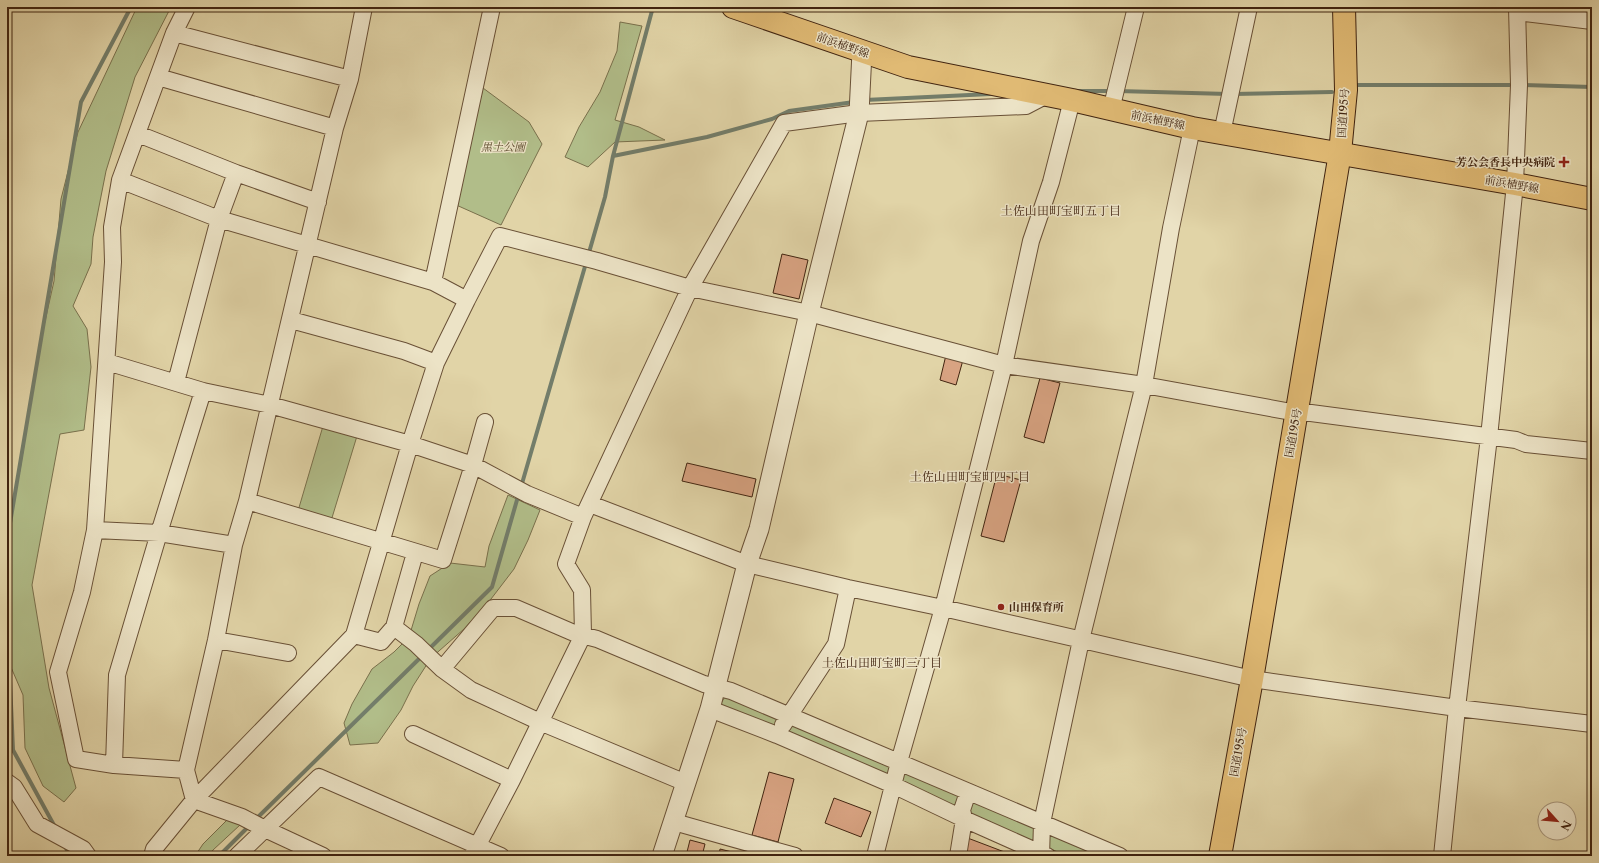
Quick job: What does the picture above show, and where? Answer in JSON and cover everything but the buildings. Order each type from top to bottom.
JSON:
[{"type":"main road","name":"前浜植野線","points":[[733,7],[908,67],[1072,100],[1113,98],[1192,128],[1592,198]]},
{"type":"main road","name":"国道195号","points":[[1220,856],[1252,678],[1340,153],[1346,90],[1344,7]]},
{"type":"street","points":[[186,770],[114,765],[76,759],[58,672],[82,592],[95,530],[113,262],[112,227],[120,180],[174,33],[187,7]]},
{"type":"street","points":[[194,800],[186,770],[216,640],[234,545],[247,501],[291,320],[335,128],[350,80],[364,7]]},
{"type":"street","points":[[433,282],[492,7]]},
{"type":"street","points":[[1113,98],[1136,7]]},
{"type":"street","points":[[1222,133],[1249,7]]},
{"type":"street","points":[[1442,856],[1457,708],[1489,437],[1515,184],[1519,85],[1517,10],[1542,11],[1592,21]]},
{"type":"street","points":[[174,33],[350,80]]},
{"type":"street","points":[[662,856],[710,709],[747,564],[759,529],[809,313],[860,104],[862,52]]},
{"type":"street","points":[[158,77],[335,128]]},
{"type":"street","points":[[474,850],[512,780],[583,636],[582,590],[566,564],[587,511],[690,288],[784,123],[860,104],[1026,106],[1047,95]]},
{"type":"street","points":[[875,856],[899,762],[943,608],[1004,365],[1031,241],[1051,182],[1072,100]]},
{"type":"street","points":[[710,709],[777,735],[893,785],[964,820],[1043,855],[1042,823],[1081,640],[1144,385],[1171,228],[1192,128]]},
{"type":"street","points":[[138,134],[236,173],[318,202]]},
{"type":"street","points":[[176,382],[218,219],[236,173]]},
{"type":"street","points":[[120,180],[218,219],[308,244],[433,282],[467,300]]},
{"type":"street","points":[[152,856],[154,849],[194,800],[354,635],[380,542],[436,363],[500,236],[597,261],[690,288],[809,313],[1004,365],[1144,385],[1297,413],[1311,413],[1516,440],[1526,444],[1592,451]]},
{"type":"street","points":[[291,320],[404,351],[436,363]]},
{"type":"street","points":[[107,362],[203,391],[270,405],[410,444],[474,465],[527,494],[587,511],[747,564],[1252,678],[1457,708],[1592,724]]},
{"type":"street","points":[[114,765],[117,675],[203,391]]},
{"type":"street","points":[[247,501],[415,553],[443,560],[474,465],[485,422]]},
{"type":"street","points":[[95,530],[159,533],[234,545]]},
{"type":"street","points":[[354,635],[381,642],[394,627],[415,553]]},
{"type":"street","points":[[777,735],[836,644],[848,588]]},
{"type":"street","points":[[442,669],[493,608],[516,608],[583,636],[597,639],[704,684],[731,691],[1120,856]]},
{"type":"street","points":[[394,627],[416,644],[442,669],[471,690],[540,722],[686,783]]},
{"type":"street","points":[[216,640],[288,653]]},
{"type":"street","points":[[414,734],[512,780]]},
{"type":"street","points":[[237,856],[262,827],[319,777],[474,850],[501,856]]},
{"type":"street","points":[[7,782],[14,787],[37,824],[86,852]]},
{"type":"street","points":[[958,856],[964,820],[962,810],[968,792]]},
{"type":"street","points":[[194,800],[242,817],[323,856]]},
{"type":"street","points":[[674,822],[795,856]]},
{"type":"green space","points":[[137,7],[171,7],[135,77],[106,171],[93,237],[91,264],[73,306],[87,329],[91,367],[84,430],[60,434],[32,585],[49,688],[76,788],[64,802],[43,786],[25,748],[23,695],[7,658],[7,533],[20,470],[41,339],[54,281],[61,199],[78,132]]},
{"type":"green space","points":[[620,22],[642,26],[615,120],[639,127],[665,140],[615,142],[588,167],[565,157],[579,127],[600,92],[617,51]]},
{"type":"green space","name":"黒土公園","points":[[483,88],[529,122],[542,144],[501,225],[454,204]]},
{"type":"green space","points":[[323,426],[357,436],[331,521],[298,511]]},
{"type":"green space","points":[[508,495],[540,510],[514,569],[491,599],[464,629],[431,658],[413,686],[401,710],[378,743],[350,745],[344,723],[352,704],[372,669],[394,652],[409,637],[419,604],[430,576],[450,563],[485,567],[489,546]]},
{"type":"green space","points":[[726,695],[1100,856],[1067,856],[720,705]]},
{"type":"green space","points":[[229,818],[240,825],[213,850],[209,856],[195,856],[203,844]]},
{"type":"waterway","points":[[7,541],[81,102],[131,7]]},
{"type":"waterway","points":[[588,256],[605,197],[613,156],[653,7]]},
{"type":"waterway","points":[[1358,85],[1516,85]]},
{"type":"waterway","points":[[1522,85],[1592,87]]},
{"type":"waterway","points":[[1076,91],[1112,91]]},
{"type":"waterway","points":[[1118,91],[1228,94]]},
{"type":"waterway","points":[[1234,94],[1332,92]]},
{"type":"waterway","points":[[865,100],[990,94]]},
{"type":"waterway","points":[[613,156],[707,137],[772,119],[789,111],[854,102]]},
{"type":"waterway","points":[[521,487],[586,263]]},
{"type":"waterway","points":[[428,650],[492,587],[519,493]]},
{"type":"waterway","points":[[7,612],[13,750],[55,827]]},
{"type":"waterway","points":[[256,819],[423,655]]},
{"type":"waterway","points":[[219,856],[249,826]]},
{"type":"waterway","points":[[65,846],[70,856]]},
{"type":"place","name":"芳公会香長中央病院","points":[[1564,162]]},
{"type":"place","name":"山田保育所","points":[[1001,607]]},
{"type":"district","name":"土佐山田町宝町五丁目","points":[[1061,210]]},
{"type":"district","name":"土佐山田町宝町四丁目","points":[[970,476]]},
{"type":"district","name":"土佐山田町宝町三丁目","points":[[882,662]]}]
